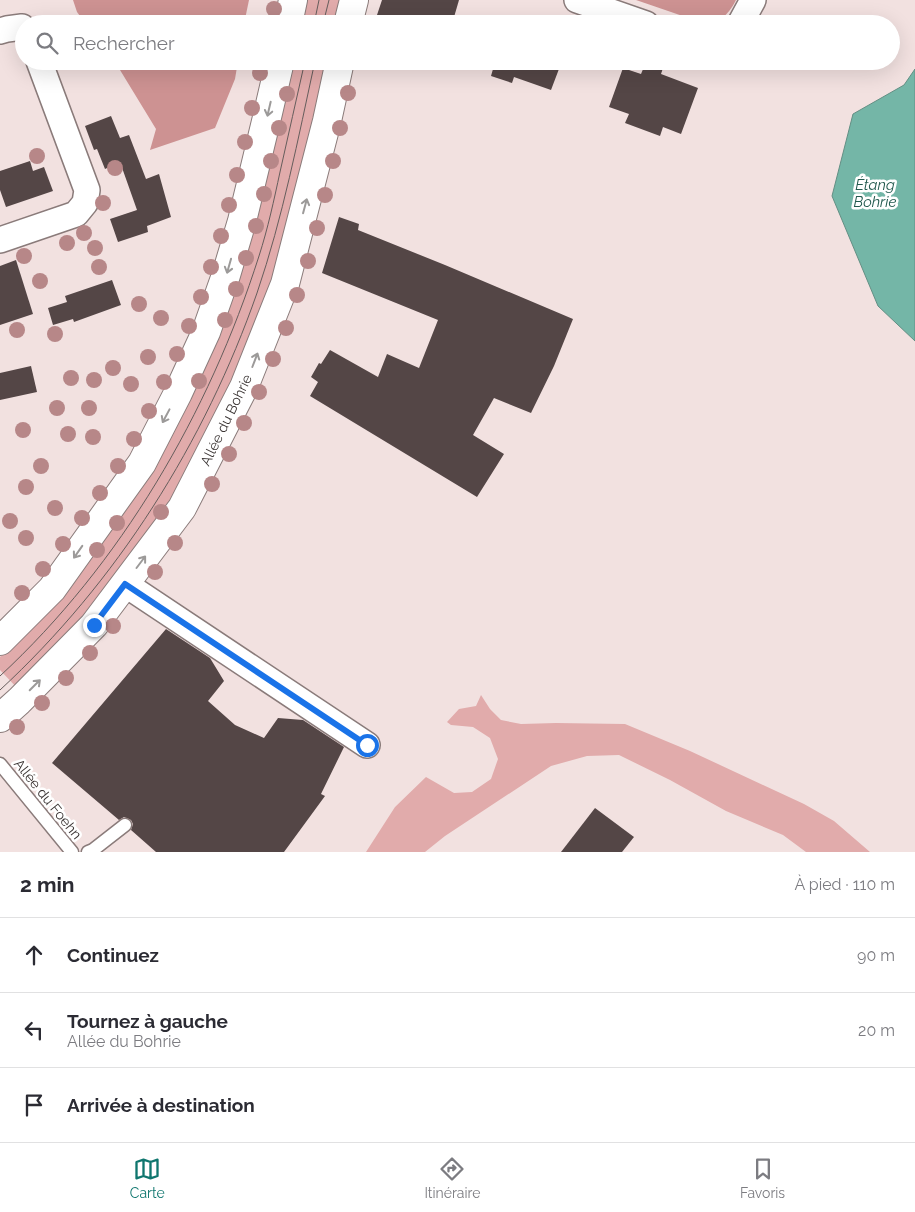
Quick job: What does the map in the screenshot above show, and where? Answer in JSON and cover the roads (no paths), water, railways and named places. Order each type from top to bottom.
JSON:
[{"type":"main road","points":[[290,15],[293,0]]},
{"type":"main road","points":[[350,15],[354,0]]},
{"type":"main road","points":[[0,642],[52,589],[142,463],[178,393],[206,332],[226,275],[242,221],[278,70]]},
{"type":"main road","name":"Allée du Bohrie","points":[[0,718],[94,625],[182,508],[244,387],[285,284],[327,122],[338,70]]},
{"type":"street","points":[[577,0],[620,15]]},
{"type":"street","points":[[745,15],[753,0]]},
{"type":"street","points":[[0,31],[15,27]]},
{"type":"street","points":[[0,240],[76,214],[85,203],[88,190],[42,70]]},
{"type":"street","points":[[125,584],[367,745]]},
{"type":"lane","name":"Allée du Foehn","points":[[0,764],[72,852]]},
{"type":"lane","points":[[88,852],[94,850],[125,825]]},
{"type":"water","name":"Étang Bohrie","points":[[915,69],[915,341],[878,306],[832,196],[853,114],[904,85]]},
{"type":"tram line","points":[[316,15],[319,0]]},
{"type":"tram line","points":[[325,15],[329,0]]},
{"type":"tram line","points":[[0,676],[44,632],[84,585],[122,535],[156,483],[187,428],[214,372],[238,315],[259,256],[271,214],[303,70]]},
{"type":"tram line","points":[[0,690],[43,648],[119,556],[153,507],[184,456],[211,403],[236,348],[257,293],[275,236],[313,70]]}]
